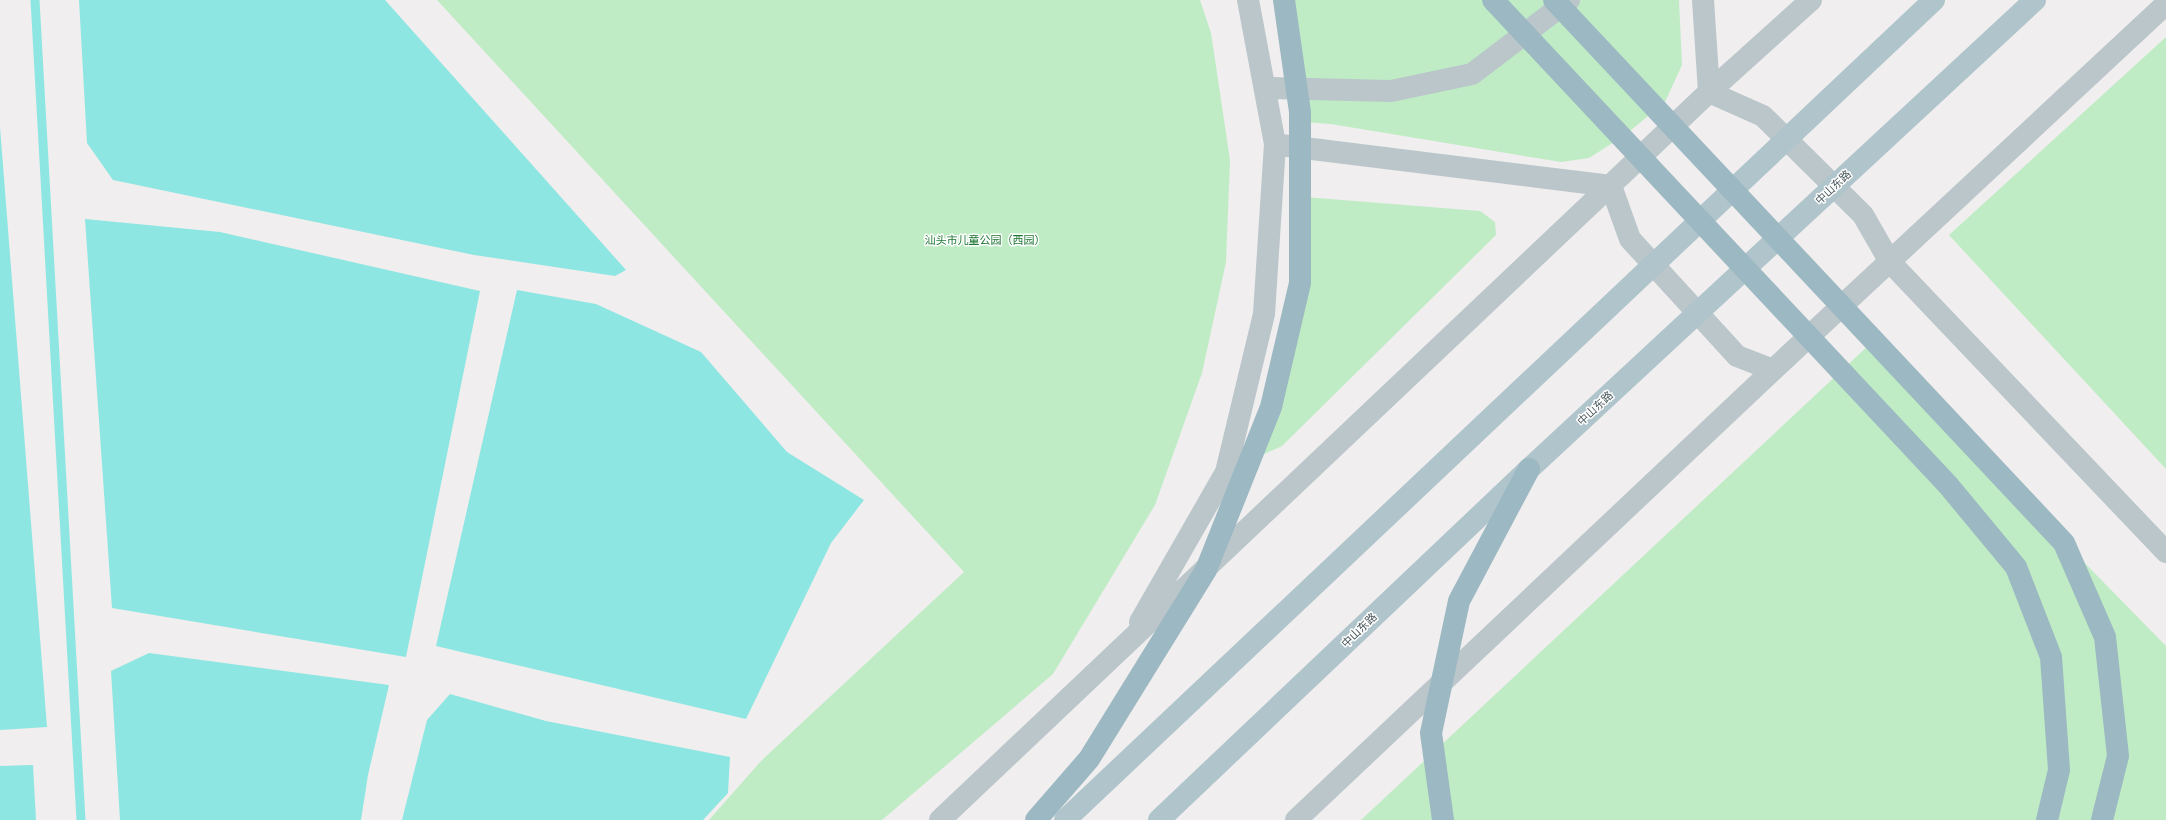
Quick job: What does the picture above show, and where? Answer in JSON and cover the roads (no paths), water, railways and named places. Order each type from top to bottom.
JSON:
[{"type":"highway","points":[[1036,820],[1089,759],[1206,570],[1272,407],[1300,283],[1300,112],[1284,0]]},
{"type":"highway","points":[[1492,0],[1948,485],[2016,567],[2051,656],[2059,770],[2047,820]]},
{"type":"highway","points":[[1554,0],[2064,543],[2105,637],[2118,756],[2102,820]]},
{"type":"highway","points":[[1443,820],[1432,733],[1459,601],[1528,469]]},
{"type":"main road","points":[[1065,820],[1934,0]]},
{"type":"main road","name":"中山东路","points":[[1159,820],[1528,469],[2035,0]]},
{"type":"street","points":[[1128,643],[1226,472],[1264,314],[1275,144],[1248,0]]},
{"type":"street","points":[[1265,88],[1391,91],[1472,74],[1570,0]]},
{"type":"street","points":[[1703,0],[1709,92]]},
{"type":"street","points":[[940,820],[1709,92],[1811,0]]},
{"type":"street","points":[[1296,820],[1773,370],[2166,4]]},
{"type":"street","points":[[1709,92],[1763,116],[1863,215],[1890,262],[2166,552]]},
{"type":"street","points":[[1275,144],[1611,186]]},
{"type":"street","points":[[1611,186],[1630,239],[1737,356],[1773,370]]},
{"type":"water","points":[[79,0],[385,0],[626,270],[615,276],[474,255],[113,180],[87,143]]},
{"type":"water","points":[[0,127],[47,727],[0,730]]},
{"type":"water","points":[[85,219],[220,232],[480,291],[406,657],[112,608]]},
{"type":"water","points":[[517,290],[596,304],[701,352],[787,452],[864,500],[831,543],[746,719],[436,646]]},
{"type":"water","points":[[149,653],[389,685],[368,775],[361,820],[120,820],[111,671]]},
{"type":"water","points":[[450,694],[546,721],[730,757],[728,793],[703,820],[402,820],[427,720]]},
{"type":"water","points":[[33,765],[36,820],[0,820],[0,766]]},
{"type":"waterway","points":[[35,0],[81,820]]},
{"type":"park label","name":"汕头市儿童公园（西园）","points":[[985,240]]}]
